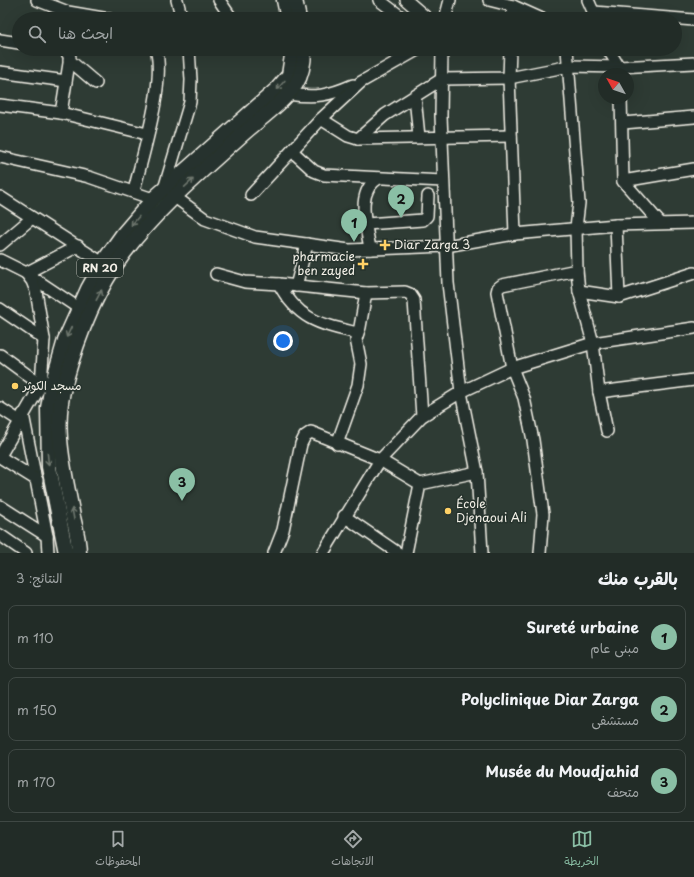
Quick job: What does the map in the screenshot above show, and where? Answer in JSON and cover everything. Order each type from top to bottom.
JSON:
[{"type":"main road","points":[[284,0],[287,12]]},
{"type":"main road","points":[[295,0],[298,12]]},
{"type":"main road","name":"RN 20","points":[[66,553],[49,467],[48,408],[52,385],[66,340],[80,309],[108,266],[123,254],[143,230],[169,193],[277,89],[289,75],[292,56]]},
{"type":"main road","name":"RN 20","points":[[79,553],[60,451],[60,414],[65,383],[108,266],[123,234],[153,199],[169,193],[288,94],[296,83],[303,68],[304,56]]},
{"type":"street","points":[[37,0],[68,12]]},
{"type":"street","points":[[177,0],[180,12]]},
{"type":"street","points":[[219,0],[227,12]]},
{"type":"street","points":[[379,0],[395,12]]},
{"type":"street","points":[[406,0],[420,12]]},
{"type":"street","points":[[447,12],[450,0]]},
{"type":"street","points":[[489,0],[513,6],[526,12]]},
{"type":"street","points":[[588,0],[593,12]]},
{"type":"street","points":[[513,6],[513,12]]},
{"type":"street","points":[[682,20],[694,20]]},
{"type":"street","points":[[0,40],[12,42]]},
{"type":"street","points":[[61,113],[69,56]]},
{"type":"street","points":[[134,191],[158,81],[158,56]]},
{"type":"street","points":[[189,56],[191,80],[190,102],[169,193],[205,218],[255,237],[349,250],[446,246],[515,234],[576,228],[660,223],[694,223]]},
{"type":"street","points":[[288,94],[307,97],[326,96],[361,82],[407,56]]},
{"type":"street","points":[[442,56],[442,136],[448,283],[460,392],[477,472],[482,553]]},
{"type":"street","points":[[510,56],[509,78],[515,234]]},
{"type":"street","points":[[568,56],[579,203],[576,228],[579,291],[593,343],[599,392],[607,431]]},
{"type":"street","points":[[612,56],[618,68]]},
{"type":"street","points":[[69,60],[96,83]]},
{"type":"street","points":[[634,69],[694,63]]},
{"type":"street","points":[[358,139],[385,115],[442,79],[509,78],[570,66],[598,68]]},
{"type":"street","points":[[0,72],[66,81]]},
{"type":"street","points":[[252,195],[321,119],[361,82]]},
{"type":"street","points":[[415,97],[419,137]]},
{"type":"street","points":[[621,104],[623,181],[660,223]]},
{"type":"street","points":[[0,105],[61,113],[147,134]]},
{"type":"street","points":[[623,123],[694,117]]},
{"type":"street","points":[[321,119],[348,136],[358,139],[442,136],[511,136]]},
{"type":"street","points":[[292,151],[314,171],[324,175],[444,181]]},
{"type":"street","points":[[0,157],[89,177],[134,191],[153,199]]},
{"type":"street","points":[[623,181],[694,169]]},
{"type":"street","points":[[370,249],[363,202],[372,183],[379,178]]},
{"type":"street","points":[[366,224],[423,220],[427,216],[428,196]]},
{"type":"street","points":[[0,197],[108,266]]},
{"type":"street","points":[[0,245],[32,218]]},
{"type":"street","points":[[616,225],[619,297]]},
{"type":"street","points":[[296,286],[307,244]]},
{"type":"street","points":[[26,273],[78,246]]},
{"type":"street","points":[[0,260],[26,273],[80,309]]},
{"type":"street","points":[[540,553],[543,514],[533,440],[524,398],[512,368],[497,292],[498,288],[502,285],[577,270]]},
{"type":"street","points":[[26,273],[32,281],[36,291],[44,339],[41,385],[0,457],[37,480]]},
{"type":"street","points":[[579,291],[619,297],[694,273]]},
{"type":"street","points":[[216,274],[245,282],[366,293],[405,292],[410,294],[414,300],[422,416]]},
{"type":"street","points":[[279,284],[286,299],[306,317],[317,323],[357,333]]},
{"type":"street","points":[[337,444],[358,385],[361,364],[356,339],[360,327],[366,293]]},
{"type":"street","points":[[0,309],[44,339]]},
{"type":"street","points":[[323,553],[344,516],[380,460],[422,416],[460,392],[512,368],[593,343],[694,328]]},
{"type":"street","points":[[0,355],[41,385]]},
{"type":"street","points":[[599,392],[694,380]]},
{"type":"street","points":[[0,408],[22,417]]},
{"type":"street","points":[[22,417],[37,480],[47,536],[48,553]]},
{"type":"street","points":[[274,553],[283,530],[304,438],[311,432],[337,444],[380,460],[420,484],[477,472]]},
{"type":"street","points":[[406,553],[420,484]]},
{"type":"street","points":[[0,506],[47,536]]},
{"type":"street","points":[[344,516],[398,553]]},
{"type":"street","points":[[0,535],[26,553]]},
{"type":"place","name":"Polyclinique Diar Zarga","points":[[401,218]]},
{"type":"place","name":"Sureté urbaine","points":[[354,242]]},
{"type":"place","name":"Diar Zarga 3","points":[[385,245]]},
{"type":"place","name":"pharmacie ben zayed","points":[[363,264]]},
{"type":"place","name":"مسجد الكوثر","points":[[15,386]]},
{"type":"place","name":"Musée du Moudjahid","points":[[182,501]]},
{"type":"place","name":"École Djenaoui Ali","points":[[448,511]]}]
